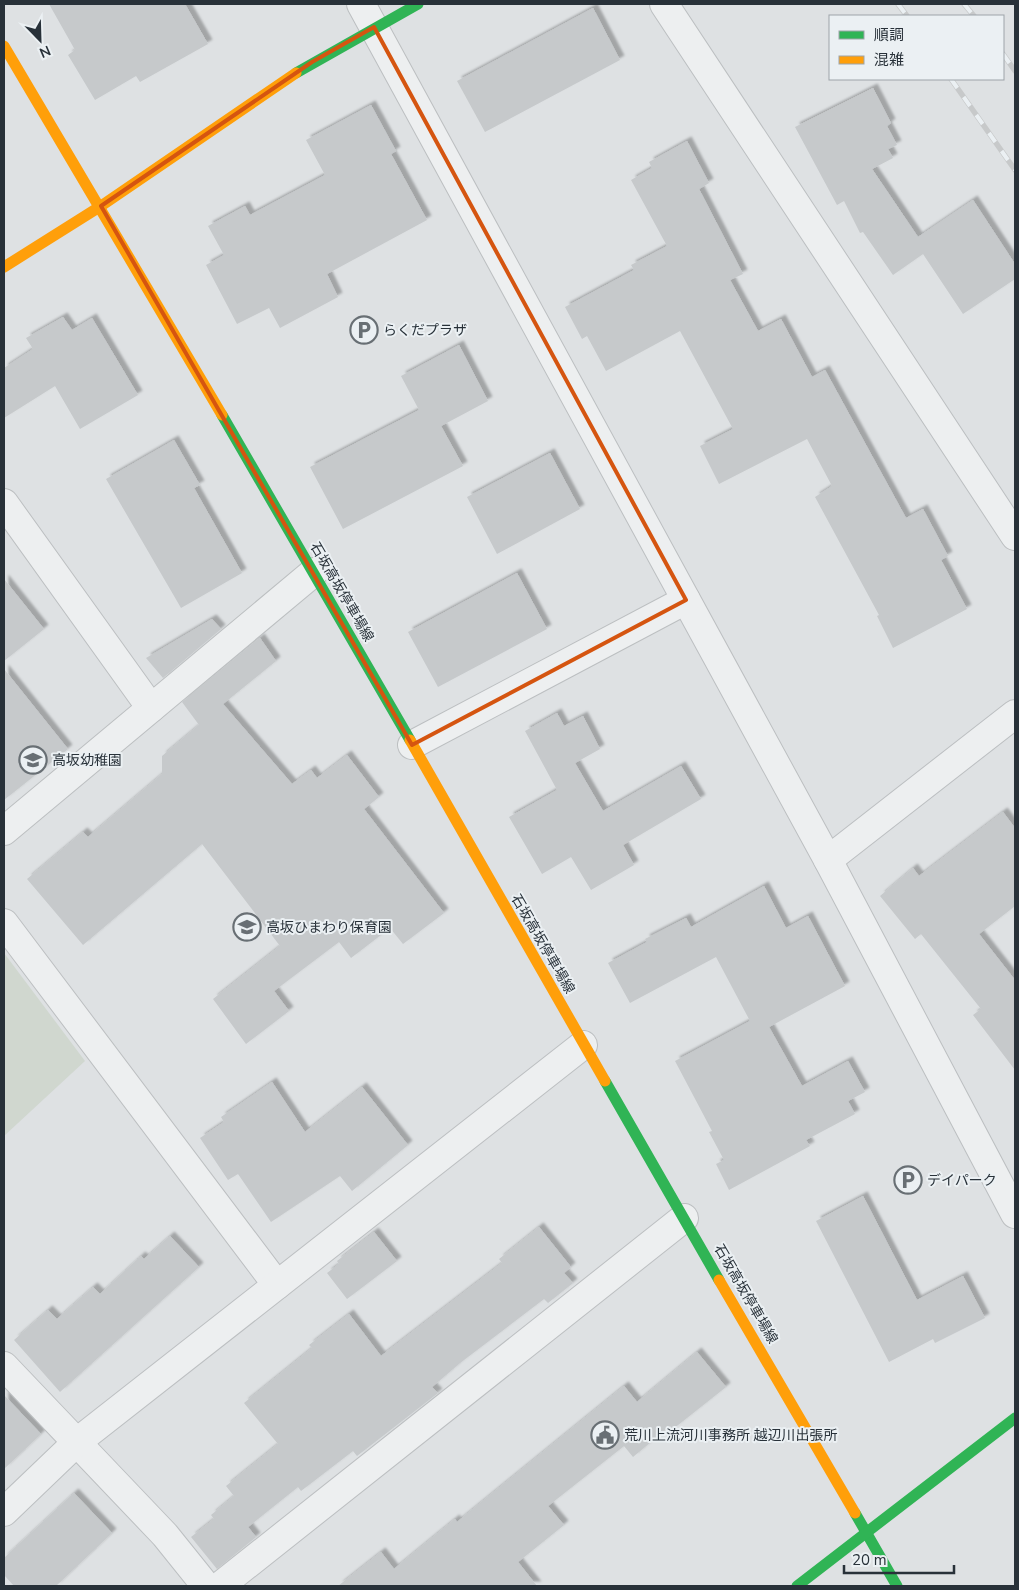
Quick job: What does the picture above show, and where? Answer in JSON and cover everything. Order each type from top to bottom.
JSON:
[{"type":"main road","points":[[4,267],[101,206],[312,62],[418,4]]},
{"type":"main road","name":"石坂高坂停車場線","points":[[4,46],[101,206],[314,572],[583,1045],[897,1586]]},
{"type":"main road","points":[[797,1586],[1015,1418]]},
{"type":"street","points":[[361,4],[828,860],[1015,1214]]},
{"type":"street","points":[[664,4],[1015,536]]},
{"type":"street","points":[[4,503],[151,708]]},
{"type":"street","points":[[4,831],[314,572]]},
{"type":"street","points":[[412,745],[686,600]]},
{"type":"street","points":[[828,860],[1015,714]]},
{"type":"street","points":[[4,923],[277,1284]]},
{"type":"street","points":[[4,1512],[77,1442],[583,1045]]},
{"type":"street","points":[[220,1586],[684,1218]]},
{"type":"street","points":[[4,1366],[164,1535],[206,1586]]},
{"type":"highlighted area","points":[[374,27],[686,600],[412,745],[101,206],[312,62]]},
{"type":"shaded area","points":[[4,953],[85,1061],[4,1136]]},
{"type":"building","points":[[49,4],[185,4],[208,44],[140,82],[136,76],[95,100],[68,55],[75,50]]},
{"type":"building","points":[[593,8],[620,60],[485,132],[457,81]]},
{"type":"building","points":[[873,88],[891,123],[887,126],[897,145],[888,149],[893,158],[872,169],[918,237],[973,200],[1015,264],[1015,279],[963,314],[923,254],[893,275],[863,232],[860,233],[844,201],[837,205],[795,127]]},
{"type":"building","points":[[371,105],[396,151],[391,154],[427,220],[327,274],[338,297],[280,328],[269,308],[237,324],[206,265],[224,255],[208,226],[245,206],[250,215],[325,175],[306,140]]},
{"type":"building","points":[[687,141],[709,183],[699,189],[743,274],[730,280],[758,331],[781,319],[812,377],[825,370],[906,518],[923,509],[948,556],[941,560],[967,609],[893,648],[877,616],[879,615],[815,497],[832,486],[807,439],[719,484],[700,446],[733,429],[680,331],[606,371],[587,336],[582,339],[565,307],[634,270],[631,265],[667,246],[631,180],[652,168],[649,162]]},
{"type":"building","points":[[63,317],[72,330],[92,318],[138,395],[80,429],[55,386],[4,418],[4,368],[33,349],[26,338]]},
{"type":"building","points":[[459,345],[488,401],[441,426],[463,466],[343,529],[310,467],[419,410],[401,376]]},
{"type":"building","points":[[174,440],[200,485],[194,488],[242,573],[181,608],[106,479]]},
{"type":"building","points":[[550,453],[580,509],[497,554],[467,497]]},
{"type":"building","points":[[517,573],[547,629],[438,687],[408,632]]},
{"type":"building","points":[[4,579],[44,629],[4,661]]},
{"type":"building","points":[[212,619],[221,629],[163,678],[146,658]]},
{"type":"building","points":[[260,638],[276,661],[223,704],[292,784],[311,770],[317,778],[347,755],[379,797],[364,809],[444,913],[403,944],[390,928],[351,958],[339,942],[274,991],[289,1011],[246,1044],[213,999],[280,946],[202,844],[83,945],[27,879],[83,832],[88,837],[162,774],[162,756],[199,725],[182,702]]},
{"type":"building","points":[[4,669],[68,749],[4,800]]},
{"type":"building","points":[[557,713],[564,726],[583,716],[600,749],[575,763],[603,811],[681,766],[701,799],[623,845],[634,865],[591,890],[571,857],[542,874],[509,817],[557,790],[525,731]]},
{"type":"building","points":[[1003,812],[1015,828],[1015,906],[979,934],[1015,980],[1015,1070],[973,1015],[981,1009],[921,934],[915,939],[880,896],[913,868],[919,876]]},
{"type":"building","points":[[764,886],[786,928],[808,916],[845,986],[769,1027],[802,1086],[848,1061],[865,1092],[848,1101],[855,1114],[806,1140],[810,1146],[729,1190],[716,1164],[724,1160],[709,1132],[712,1131],[675,1061],[750,1021],[716,957],[630,1003],[608,963],[647,942],[645,939],[686,918],[691,927]]},
{"type":"building","points":[[272,1082],[305,1132],[362,1087],[408,1145],[352,1191],[340,1176],[271,1222],[238,1174],[228,1180],[200,1138],[224,1122],[221,1117]]},
{"type":"building","points":[[863,1196],[917,1300],[963,1276],[985,1318],[935,1343],[933,1339],[889,1362],[816,1221]]},
{"type":"building","points":[[539,1227],[571,1267],[564,1273],[573,1283],[548,1303],[544,1299],[460,1363],[432,1387],[438,1393],[357,1456],[353,1451],[301,1491],[298,1487],[248,1527],[256,1537],[217,1569],[191,1537],[214,1519],[211,1515],[234,1496],[226,1486],[278,1444],[244,1403],[312,1348],[309,1345],[349,1314],[381,1356],[502,1263],[499,1259]]},
{"type":"building","points":[[374,1232],[397,1261],[347,1299],[327,1273],[339,1264],[337,1261]]},
{"type":"building","points":[[170,1236],[199,1267],[60,1392],[14,1340],[48,1310],[57,1319],[93,1287],[100,1294],[141,1256],[144,1259]]},
{"type":"building","points":[[697,1352],[726,1387],[673,1429],[670,1426],[633,1457],[624,1446],[548,1506],[564,1525],[518,1562],[537,1586],[338,1586],[381,1552],[394,1569],[455,1519],[457,1522],[624,1386],[637,1402]]},
{"type":"building","points":[[4,1395],[41,1434],[4,1469]]},
{"type":"building","points":[[74,1493],[112,1533],[56,1586],[14,1586],[4,1575],[4,1558]]},
{"type":"railway","points":[[898,4],[906,15]]},
{"type":"railway","points":[[964,4],[973,15]]},
{"type":"railway","points":[[1004,55],[1015,71]]},
{"type":"railway","points":[[952,80],[1015,170]]},
{"type":"traffic: fast","points":[[296,73],[418,4]]},
{"type":"traffic: fast","points":[[222,415],[410,740]]},
{"type":"traffic: fast","points":[[605,1081],[719,1280]]},
{"type":"traffic: fast","points":[[797,1586],[1015,1418]]},
{"type":"traffic: fast","points":[[855,1513],[897,1586]]},
{"type":"traffic: slow","points":[[4,46],[222,415]]},
{"type":"traffic: slow","points":[[4,267],[101,206],[296,73]]},
{"type":"traffic: slow","points":[[410,740],[605,1081]]},
{"type":"traffic: slow","points":[[719,1280],[855,1513]]},
{"type":"place","name":"らくだプラザ","points":[[364,330]]},
{"type":"place","name":"高坂幼稚園","points":[[33,760]]},
{"type":"place","name":"高坂ひまわり保育園","points":[[247,927]]},
{"type":"place","name":"デイパーク","points":[[908,1180]]},
{"type":"place","name":"荒川上流河川事務所 越辺川出張所","points":[[605,1435]]}]
